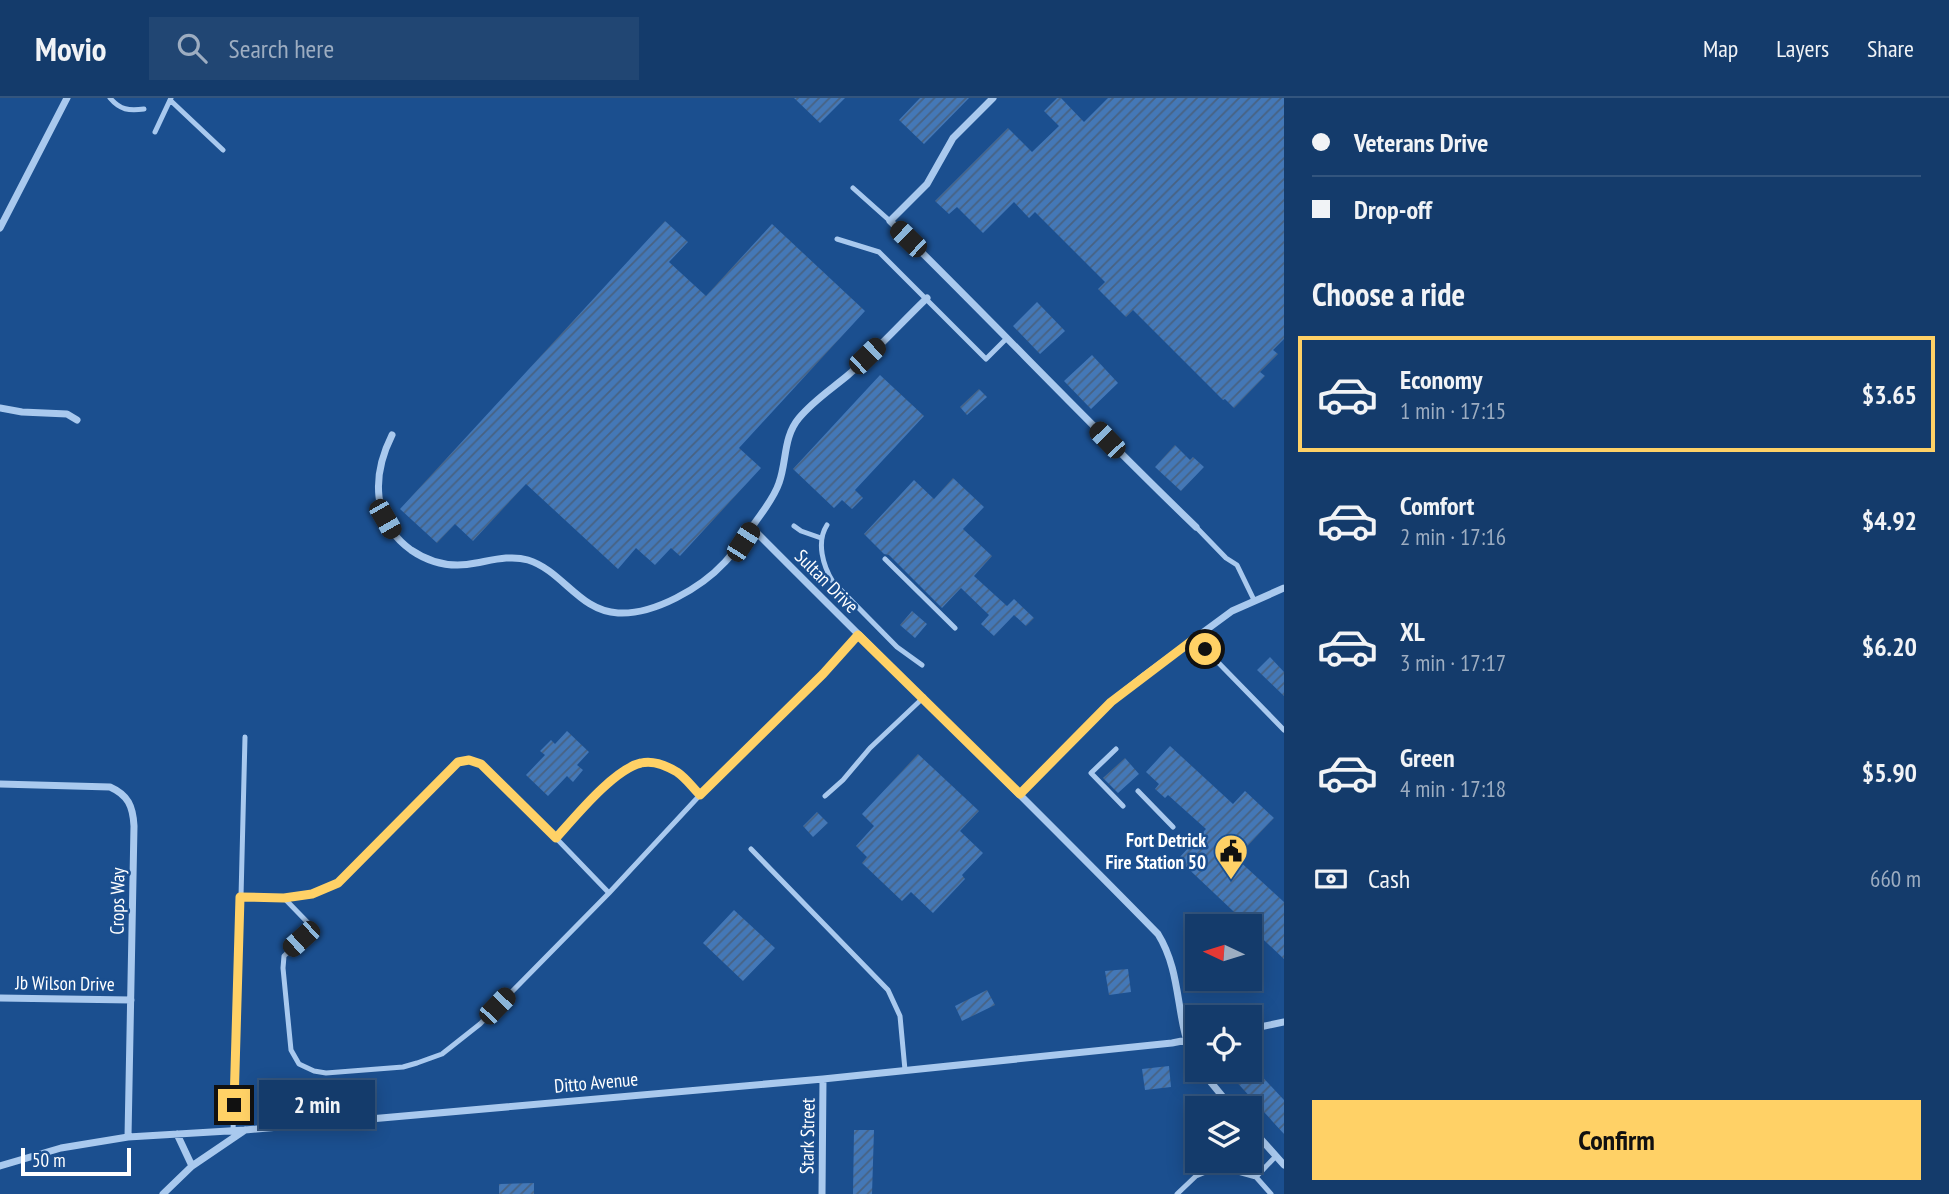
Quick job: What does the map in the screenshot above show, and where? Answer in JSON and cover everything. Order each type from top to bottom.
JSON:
[{"type":"street","points":[[0,228],[67,98]]},
{"type":"street","points":[[993,98],[953,138],[927,184],[890,221],[1114,448],[1196,527]]},
{"type":"street","points":[[392,435],[379,468],[377,483],[385,519],[394,534],[406,546],[431,561],[446,565],[467,565],[506,558],[525,559],[544,566],[581,600],[598,608],[616,613],[651,609],[679,597],[724,564],[771,501],[780,482],[789,436],[797,420],[926,298]]},
{"type":"street","points":[[0,408],[67,414],[77,420]]},
{"type":"street","name":"Sultan Drive","points":[[751,528],[1158,934],[1173,965],[1185,1029]]},
{"type":"street","points":[[1020,794],[1111,702],[1232,611],[1284,588]]},
{"type":"street","name":"Crops Way","points":[[0,783],[110,787],[120,791],[129,800],[134,813],[128,1137]]},
{"type":"street","name":"Jb Wilson Drive","points":[[0,998],[131,1000]]},
{"type":"street","points":[[1262,1027],[1284,1022]]},
{"type":"street","name":"Ditto Avenue","points":[[0,1166],[61,1148],[128,1137],[246,1130],[823,1079],[1185,1040]]},
{"type":"street","name":"Stark Street","points":[[822,1194],[823,1079]]},
{"type":"street","name":"Sultan Drive","points":[[1210,1082],[1222,1096]]},
{"type":"street","points":[[163,1194],[192,1166],[246,1130]]},
{"type":"street","points":[[177,1134],[192,1166]]},
{"type":"street","points":[[1262,1140],[1284,1165]]},
{"type":"lane","points":[[110,98],[118,107],[130,111],[144,109]]},
{"type":"lane","points":[[155,132],[171,99],[223,150]]},
{"type":"lane","points":[[853,188],[890,221]]},
{"type":"lane","points":[[837,239],[879,252],[986,359],[1007,338]]},
{"type":"lane","points":[[827,525],[821,538],[824,563],[833,582],[897,647],[922,665]]},
{"type":"lane","points":[[794,526],[821,538]]},
{"type":"lane","points":[[1196,527],[1226,558],[1237,565],[1254,600]]},
{"type":"lane","points":[[885,559],[955,628]]},
{"type":"lane","points":[[284,898],[313,928],[284,956],[291,1050],[299,1063],[314,1071],[326,1073],[403,1067],[442,1054],[480,1024],[609,893],[700,795],[837,660],[858,635]]},
{"type":"lane","points":[[1194,639],[1284,730]]},
{"type":"lane","points":[[825,796],[923,697]]},
{"type":"lane","points":[[233,1131],[245,737]]},
{"type":"lane","points":[[1116,749],[1091,773],[1123,806]]},
{"type":"lane","points":[[240,897],[284,898],[312,894],[338,883],[458,762],[464,760],[481,764],[609,893]]},
{"type":"lane","points":[[556,838],[597,792],[627,769],[642,763],[660,764],[680,773],[700,795]]},
{"type":"lane","points":[[1138,791],[1173,827]]},
{"type":"lane","points":[[751,849],[888,990],[900,1016],[905,1070]]},
{"type":"lane","points":[[1256,1177],[1276,1156]]},
{"type":"lane","points":[[1177,1194],[1196,1176],[1208,1171],[1238,1172],[1256,1177],[1271,1194]]},
{"type":"building","points":[[794,98],[845,98],[820,123]]},
{"type":"building","points":[[920,98],[969,98],[924,144],[899,120]]},
{"type":"building","points":[[1057,98],[1061,98],[1084,122],[1108,98],[1284,98],[1284,339],[1273,350],[1278,354],[1260,372],[1265,376],[1234,408],[1133,310],[1126,317],[1098,289],[1105,282],[1035,212],[1029,218],[1014,202],[983,233],[957,207],[949,214],[935,201],[1008,128],[1032,152],[1059,126],[1044,111]]},
{"type":"building","points":[[665,221],[688,242],[669,262],[706,296],[772,224],[865,311],[739,448],[761,468],[680,556],[671,548],[655,565],[636,548],[618,569],[526,484],[473,541],[455,524],[437,543],[400,509]]},
{"type":"building","points":[[1037,302],[1065,331],[1040,354],[1013,326]]},
{"type":"building","points":[[1092,355],[1118,383],[1091,409],[1064,381]]},
{"type":"building","points":[[880,375],[924,416],[855,490],[863,498],[852,509],[842,500],[834,508],[793,469]]},
{"type":"building","points":[[979,389],[987,397],[967,415],[960,407]]},
{"type":"building","points":[[1175,445],[1190,460],[1193,457],[1204,467],[1181,491],[1155,467]]},
{"type":"building","points":[[953,478],[984,507],[963,529],[992,556],[974,576],[1007,606],[1014,599],[1034,618],[1026,626],[1014,615],[994,636],[981,624],[989,615],[961,588],[942,608],[864,534],[914,480],[934,499]]},
{"type":"building","points":[[912,611],[927,624],[915,638],[900,625]]},
{"type":"building","points":[[1270,657],[1284,672],[1284,696],[1257,670]]},
{"type":"building","points":[[567,731],[589,752],[577,765],[583,770],[573,782],[567,776],[548,796],[526,775],[545,755],[540,751],[551,740],[555,744]]},
{"type":"building","name":"Fort Detrick Fire Station 50","points":[[1170,746],[1233,804],[1245,791],[1274,818],[1236,858],[1284,902],[1284,959],[1262,938],[1262,914],[1236,914],[1178,859],[1206,829],[1168,795],[1165,798],[1155,789],[1159,784],[1146,772]]},
{"type":"building","points":[[918,754],[979,811],[960,831],[983,853],[962,875],[965,879],[933,913],[911,892],[902,901],[862,863],[867,857],[856,846],[874,826],[862,814]]},
{"type":"building","points":[[1125,758],[1139,774],[1118,793],[1103,778]]},
{"type":"building","points":[[817,812],[828,823],[813,837],[803,826]]},
{"type":"building","points":[[734,910],[775,948],[743,981],[703,943]]},
{"type":"building","points":[[1128,969],[1131,992],[1109,995],[1105,971]]},
{"type":"building","points":[[987,990],[995,1005],[962,1021],[955,1006]]},
{"type":"building","points":[[1169,1066],[1171,1087],[1145,1090],[1142,1069]]},
{"type":"building","points":[[1262,1076],[1284,1100],[1284,1134],[1262,1110],[1262,1096],[1249,1096],[1237,1082],[1262,1082]]},
{"type":"building","points":[[854,1130],[874,1130],[872,1194],[853,1194]]},
{"type":"building","points":[[534,1183],[534,1194],[499,1194],[499,1184]]},
{"type":"place","name":"Fort Detrick Fire Station 50","points":[[1231,881]]},
{"type":"route","points":[[234,1105],[240,897],[284,898],[312,894],[338,883],[458,762],[469,760],[481,764],[556,838],[597,792],[627,769],[642,763],[660,764],[680,773],[700,795],[780,718],[858,635],[908,681],[1020,794],[1111,702],[1145,675],[1194,639],[1205,649]]}]
